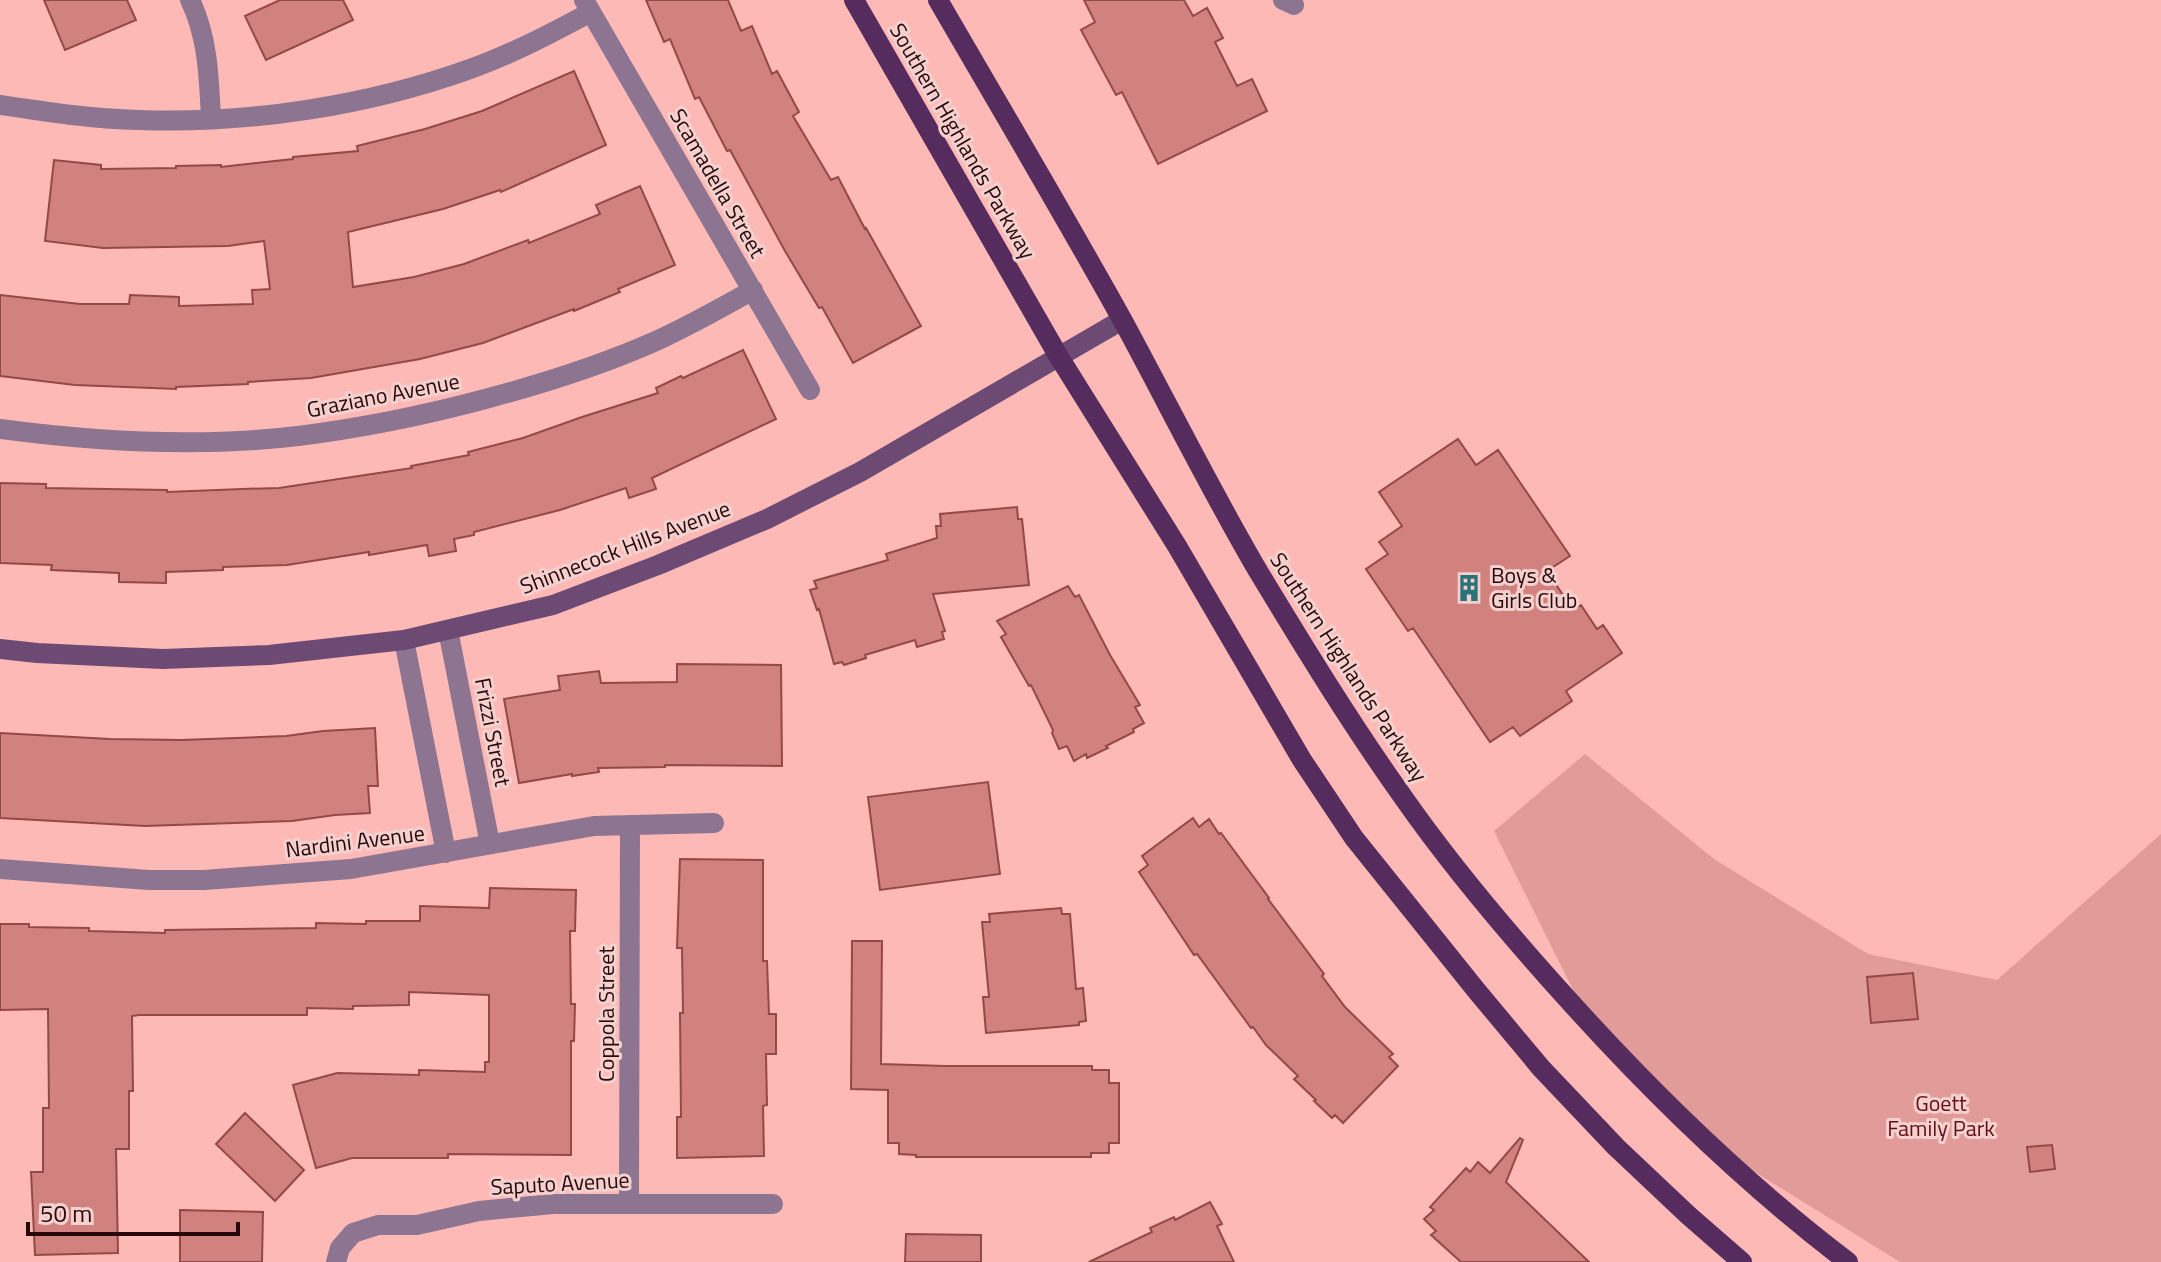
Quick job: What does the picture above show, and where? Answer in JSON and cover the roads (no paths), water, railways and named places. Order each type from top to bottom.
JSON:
[{"type":"main road","name":"Southern Highlands Parkway","points":[[854,0],[1059,357],[1177,546],[1302,760],[1354,838],[1541,1068],[1616,1147],[1742,1262]]},
{"type":"main road","name":"Southern Highlands Parkway","points":[[938,0],[1122,320],[1201,470],[1281,608],[1395,785],[1443,850],[1542,972],[1663,1101],[1727,1162],[1848,1262]]},
{"type":"street","points":[[190,0],[203,33],[211,119]]},
{"type":"street","points":[[0,105],[59,114],[140,120],[211,119],[338,104],[408,89],[472,69],[544,37],[588,6]]},
{"type":"street","name":"Scamadella Street","points":[[588,6],[810,390]]},
{"type":"street","name":"Graziano Avenue","points":[[0,429],[64,437],[175,442],[296,436],[405,419],[528,388],[592,366],[704,318],[753,290]]},
{"type":"street","name":"Shinnecock Hills Avenue","points":[[0,649],[121,657],[269,655],[404,640],[553,605],[767,519],[860,472],[1122,320]]},
{"type":"street","name":"Frizzi Street","points":[[448,630],[490,844]]},
{"type":"street","points":[[404,640],[446,853]]},
{"type":"street","name":"Nardini Avenue","points":[[0,869],[149,880],[204,880],[351,869],[594,826],[714,823]]},
{"type":"street","name":"Coppola Street","points":[[629,1203],[630,825]]},
{"type":"street","name":"Saputo Avenue","points":[[336,1262],[340,1248],[353,1233],[378,1225],[417,1225],[479,1211],[553,1204],[773,1204]]},
{"type":"place","name":"Boys & Girls Club","points":[[1469,588]]},
{"type":"park label","name":"Goett Family Park","points":[[1941,1116]]}]
